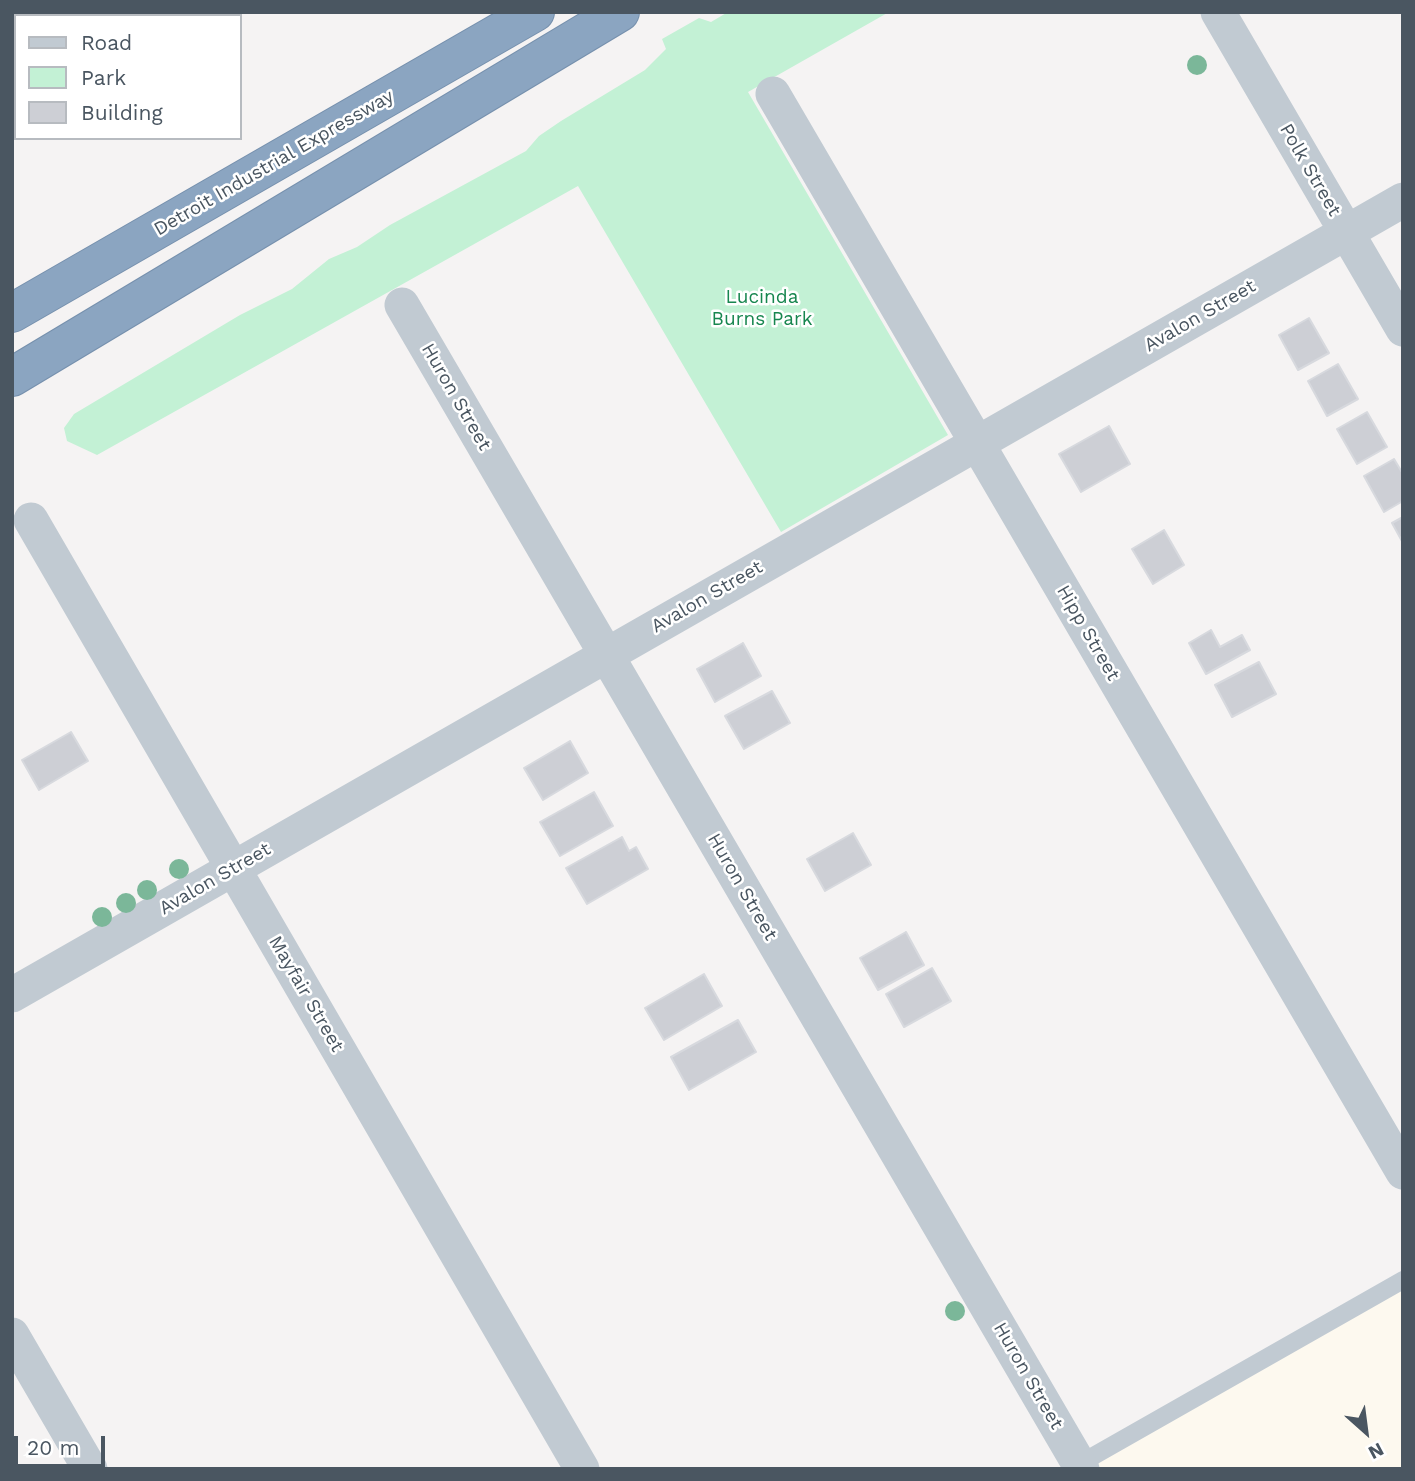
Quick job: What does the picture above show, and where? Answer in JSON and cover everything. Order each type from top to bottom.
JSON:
[{"type":"highway","name":"Detroit Industrial Expressway","points":[[12,313],[535,12]]},
{"type":"highway","points":[[12,377],[620,12]]},
{"type":"street","name":"Polk Street","points":[[1218,12],[1403,328]]},
{"type":"street","name":"Hipp Street","points":[[773,94],[1403,1172]]},
{"type":"street","name":"Avalon Street","points":[[12,995],[1403,200]]},
{"type":"street","name":"Huron Street","points":[[402,305],[1077,1467]]},
{"type":"street","name":"Mayfair Street","points":[[31,520],[582,1469]]},
{"type":"street","points":[[12,1335],[90,1469]]},
{"type":"lane","points":[[1077,1467],[1403,1280]]},
{"type":"shaded area","points":[[1403,1280],[1403,1469],[1070,1469]]},
{"type":"green space","name":"Lucinda Burns Park","points":[[728,12],[889,12],[748,92],[948,435],[781,532],[578,186],[97,455],[67,441],[64,428],[74,414],[240,315],[292,289],[329,259],[357,247],[390,225],[526,151],[539,136],[561,121],[645,70],[666,49],[662,39],[699,18],[711,22]]},
{"type":"building","points":[[1309,318],[1329,353],[1298,370],[1279,335]]},
{"type":"building","points":[[1338,364],[1358,399],[1327,416],[1308,381]]},
{"type":"building","points":[[1367,412],[1387,447],[1357,464],[1337,429]]},
{"type":"building","points":[[1109,426],[1130,464],[1081,492],[1059,454]]},
{"type":"building","points":[[1394,459],[1403,474],[1403,501],[1384,512],[1364,476]]},
{"type":"building","points":[[1403,517],[1403,543],[1392,523]]},
{"type":"building","points":[[1164,530],[1184,565],[1153,584],[1132,549]]},
{"type":"building","points":[[1211,630],[1220,647],[1242,635],[1250,650],[1206,674],[1189,643]]},
{"type":"building","points":[[743,643],[761,676],[715,702],[697,669]]},
{"type":"building","points":[[1259,662],[1276,694],[1232,717],[1215,685]]},
{"type":"building","points":[[772,691],[790,723],[744,749],[725,716]]},
{"type":"building","points":[[71,732],[88,761],[39,790],[22,760]]},
{"type":"building","points":[[570,741],[588,773],[543,800],[524,768]]},
{"type":"building","points":[[594,792],[613,826],[560,856],[540,822]]},
{"type":"building","points":[[853,833],[871,865],[825,891],[807,859]]},
{"type":"building","points":[[622,837],[629,851],[636,847],[648,869],[587,904],[566,868]]},
{"type":"building","points":[[906,932],[924,965],[878,990],[860,958]]},
{"type":"building","points":[[932,968],[951,1001],[904,1027],[886,994]]},
{"type":"building","points":[[704,974],[722,1006],[664,1040],[645,1008]]},
{"type":"building","points":[[738,1020],[756,1052],[689,1090],[671,1057]]}]
